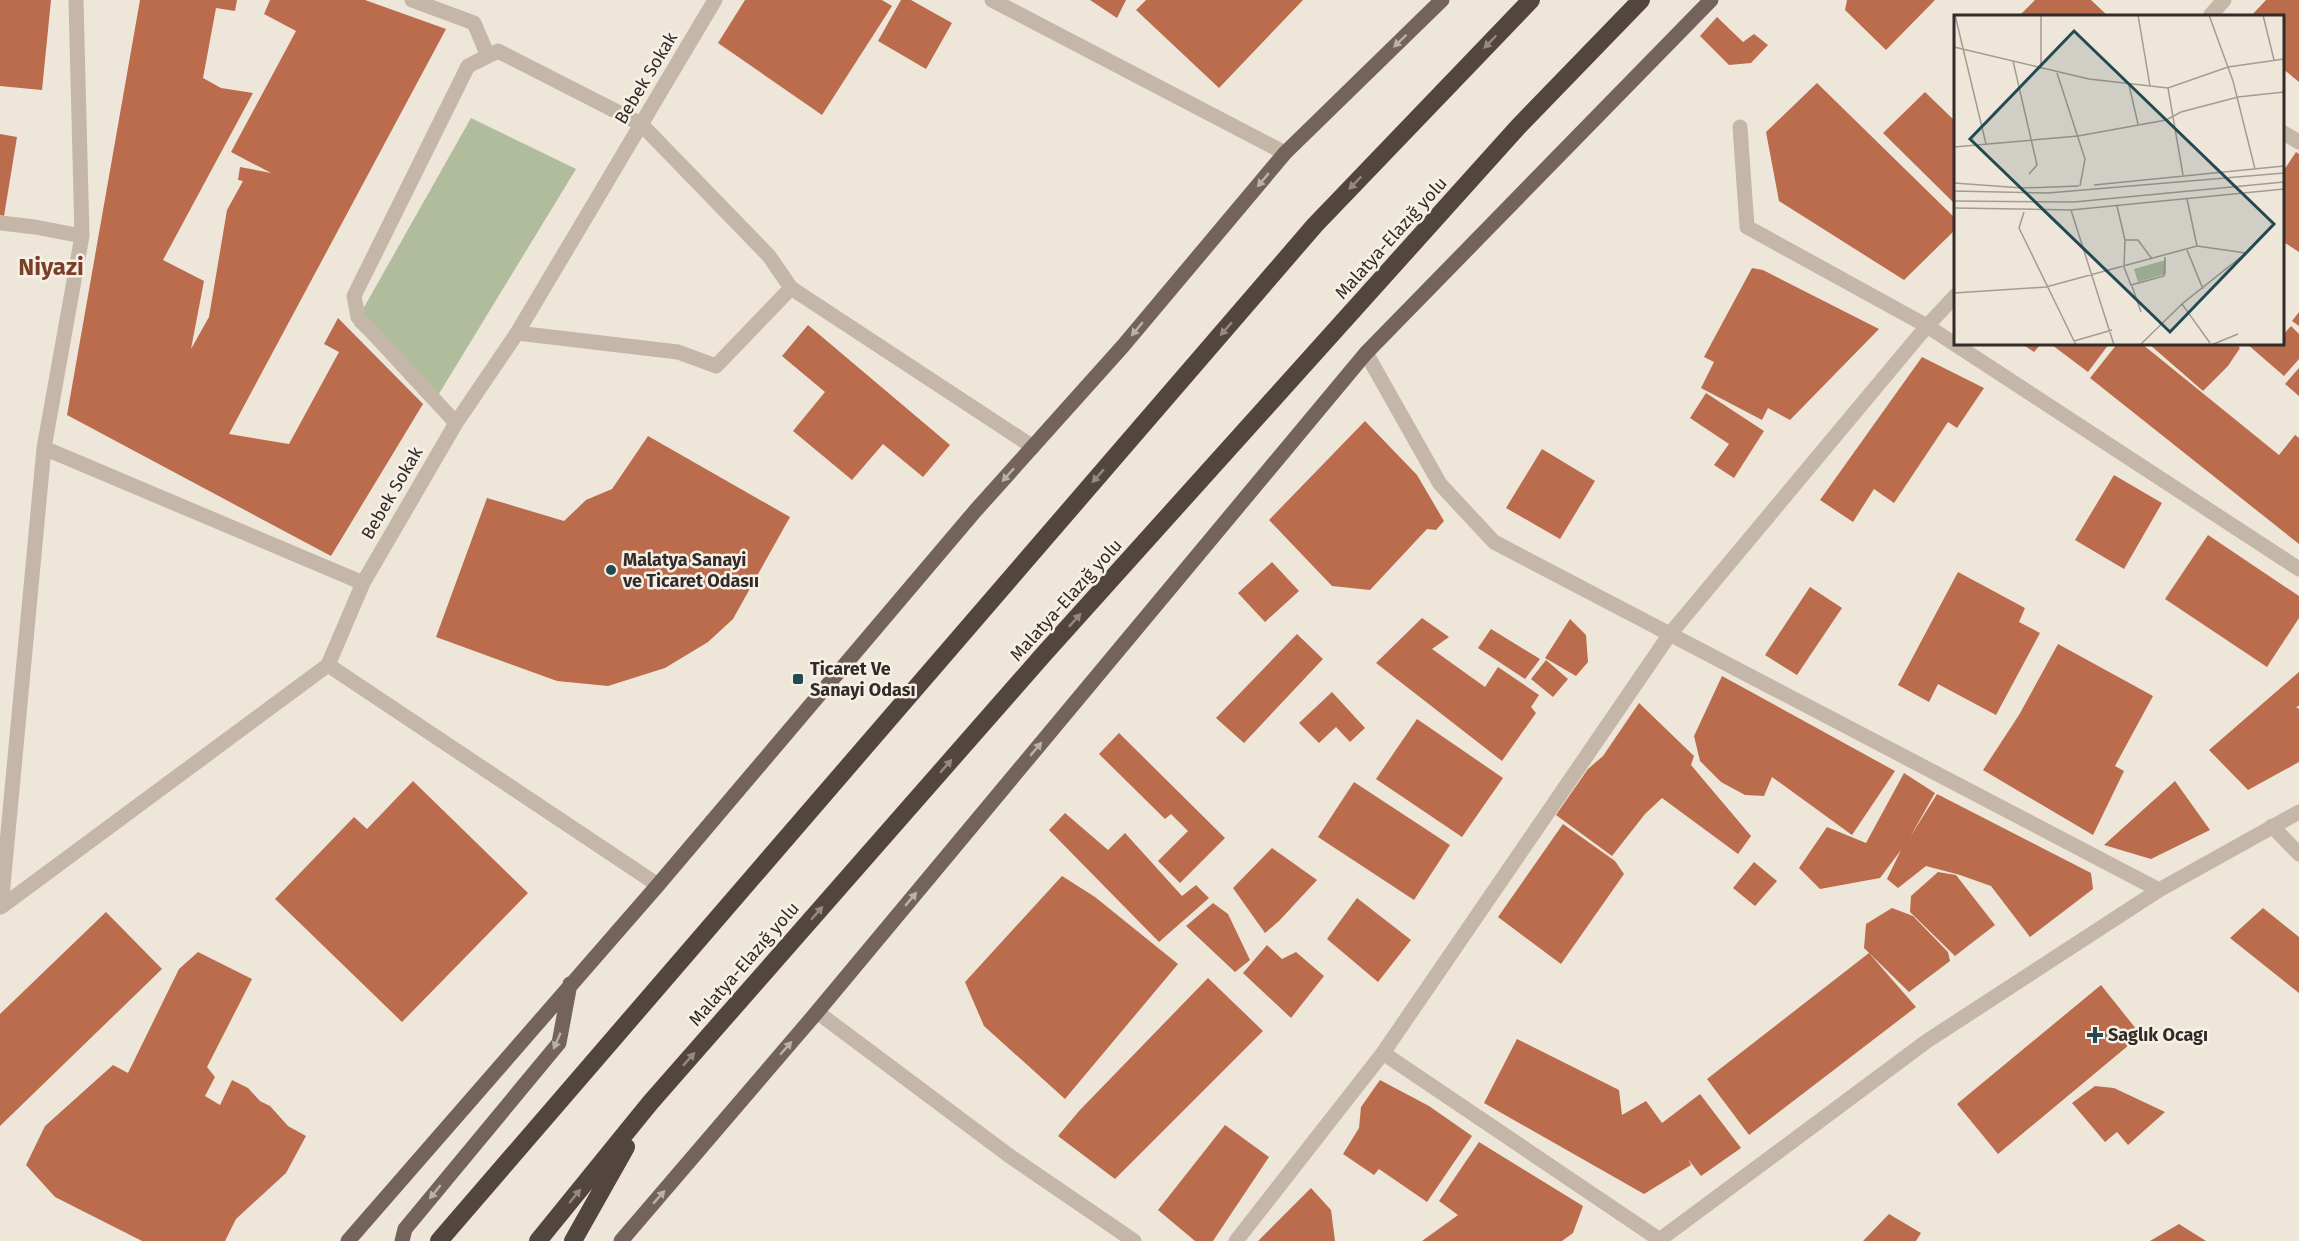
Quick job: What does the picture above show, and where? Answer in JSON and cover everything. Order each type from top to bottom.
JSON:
[{"type":"highway","points":[[439,1241],[1315,225],[1531,0]]},
{"type":"highway","name":"Malatya-Elazığ yolu","points":[[538,1241],[650,1103],[1043,655],[1518,127],[1641,0]]},
{"type":"highway","points":[[573,1241],[650,1103]]},
{"type":"main road","points":[[348,1241],[658,885],[969,519],[1123,346],[1285,153],[1442,0]]},
{"type":"main road","points":[[621,1241],[817,1012],[1366,353],[1711,0]]},
{"type":"main road","points":[[402,1241],[405,1229],[559,1043],[570,984]]},
{"type":"street","points":[[1,908],[44,448],[82,236],[76,0]]},
{"type":"street","points":[[412,0],[474,22],[488,56]]},
{"type":"street","name":"Bebek Sokak","points":[[328,665],[363,583],[456,423],[517,333],[715,0]]},
{"type":"street","points":[[992,0],[1285,153]]},
{"type":"street","points":[[2211,15],[2224,0]]},
{"type":"street","points":[[456,423],[358,317],[354,296],[468,66],[498,51],[641,124],[769,256],[791,288],[1033,447]]},
{"type":"street","points":[[1740,127],[1747,227],[1927,326],[1954,344]]},
{"type":"street","points":[[2284,133],[2299,142]]},
{"type":"street","points":[[0,223],[82,236]]},
{"type":"street","points":[[517,333],[678,352],[716,366],[791,288]]},
{"type":"street","points":[[1236,1241],[1383,1053],[1670,634],[1927,326],[1954,297]]},
{"type":"street","points":[[1956,345],[2299,568]]},
{"type":"street","points":[[1366,353],[1440,484],[1494,542],[2159,890]]},
{"type":"street","points":[[44,448],[363,583]]},
{"type":"street","points":[[1,908],[328,665],[658,885]]},
{"type":"street","points":[[1383,1053],[1659,1240],[1927,1041],[2159,890],[2299,812]]},
{"type":"street","points":[[2272,826],[2299,854]]},
{"type":"street","points":[[817,1012],[1011,1157],[1134,1241]]},
{"type":"green space","points":[[471,118],[576,169],[434,402],[354,325]]},
{"type":"building","points":[[0,0],[51,0],[42,90],[0,86]]},
{"type":"building","points":[[140,0],[237,0],[235,11],[216,8],[203,78],[221,88],[253,93],[163,260],[204,281],[191,349],[209,317],[227,210],[243,181],[238,180],[240,167],[271,173],[231,152],[296,31],[264,14],[270,0],[365,0],[446,29],[229,434],[289,444],[339,352],[324,344],[338,318],[423,404],[331,556],[67,415]]},
{"type":"building","points":[[745,0],[882,0],[892,6],[822,115],[718,43]]},
{"type":"building","points":[[901,0],[911,0],[952,23],[926,69],[878,41]]},
{"type":"building","points":[[1090,0],[1126,0],[1117,18]]},
{"type":"building","points":[[1146,0],[1303,0],[1219,88],[1136,10]]},
{"type":"building","points":[[1847,0],[1935,0],[1886,50],[1845,10]]},
{"type":"building","points":[[2035,0],[2091,0],[2107,15],[2020,15]]},
{"type":"building","points":[[2266,0],[2299,0],[2299,82],[2284,70],[2284,15],[2252,15]]},
{"type":"building","points":[[1717,17],[1743,42],[1754,34],[1768,45],[1751,63],[1729,65],[1700,36]]},
{"type":"building","points":[[1817,83],[1954,217],[1954,231],[1904,280],[1779,201],[1766,132]]},
{"type":"building","points":[[1925,92],[1954,120],[1954,203],[1883,133]]},
{"type":"building","points":[[0,134],[17,137],[4,216],[0,215]]},
{"type":"building","points":[[2296,152],[2299,154],[2299,252],[2284,242],[2284,170]]},
{"type":"building","points":[[1752,268],[1763,270],[1879,329],[1790,420],[1768,408],[1762,420],[1701,388],[1714,362],[1704,357]]},
{"type":"building","points":[[2299,312],[2299,326],[2292,321]]},
{"type":"building","points":[[808,325],[950,445],[923,477],[883,444],[852,480],[793,431],[825,392],[782,356]]},
{"type":"building","points":[[2291,326],[2299,334],[2299,359],[2284,376],[2248,345],[2284,345],[2284,334]]},
{"type":"building","points":[[2024,345],[2040,345],[2034,352]]},
{"type":"building","points":[[2052,345],[2108,345],[2088,372]]},
{"type":"building","points":[[2116,345],[2143,345],[2279,455],[2295,435],[2299,438],[2299,544],[2090,378]]},
{"type":"building","points":[[2150,345],[2237,345],[2240,348],[2228,366],[2203,391]]},
{"type":"building","points":[[1922,357],[1984,388],[1957,428],[1948,422],[1894,503],[1874,489],[1853,522],[1820,500]]},
{"type":"building","points":[[2299,368],[2299,396],[2285,384]]},
{"type":"building","points":[[1706,393],[1764,431],[1734,478],[1714,465],[1729,444],[1690,418]]},
{"type":"building","points":[[1365,421],[1417,475],[1444,521],[1436,530],[1427,529],[1370,590],[1332,586],[1269,520]]},
{"type":"building","name":"Malatya Sanayi ve Ticaret Odasıı","points":[[648,436],[790,517],[733,619],[708,642],[665,668],[608,686],[557,681],[436,637],[487,498],[564,521],[586,500],[612,489]]},
{"type":"building","points":[[1542,449],[1595,481],[1560,539],[1506,508]]},
{"type":"building","points":[[2114,475],[2162,503],[2124,569],[2075,540]]},
{"type":"building","points":[[2208,535],[2299,596],[2299,618],[2267,667],[2165,599]]},
{"type":"building","points":[[1272,562],[1299,591],[1265,622],[1238,593]]},
{"type":"building","points":[[1958,572],[2025,608],[2019,622],[2040,633],[1996,715],[1938,684],[1929,702],[1898,685]]},
{"type":"building","points":[[1810,587],[1842,608],[1797,675],[1765,655]]},
{"type":"building","points":[[1422,618],[1449,637],[1432,649],[1485,687],[1498,667],[1539,695],[1531,707],[1536,713],[1502,761],[1376,663]]},
{"type":"building","points":[[1570,619],[1586,635],[1588,662],[1576,676],[1545,658]]},
{"type":"building","points":[[1491,629],[1540,659],[1525,679],[1478,648]]},
{"type":"building","points":[[1297,634],[1323,659],[1244,743],[1216,718]]},
{"type":"building","points":[[2058,644],[2153,696],[2115,766],[2124,771],[2093,835],[1983,770],[2019,715]]},
{"type":"building","points":[[1546,660],[1568,679],[1553,697],[1531,679]]},
{"type":"building","points":[[2299,672],[2299,706],[2296,707],[2299,709],[2299,762],[2248,790],[2209,750]]},
{"type":"building","points":[[1722,676],[1895,771],[1852,835],[1772,777],[1764,796],[1745,795],[1721,782],[1700,761],[1694,736]]},
{"type":"building","points":[[1332,692],[1365,728],[1350,742],[1336,727],[1319,743],[1299,723]]},
{"type":"building","points":[[1639,703],[1694,756],[1691,765],[1751,836],[1738,854],[1662,798],[1645,814],[1612,856],[1556,815],[1588,769],[1603,756]]},
{"type":"building","points":[[1417,719],[1503,778],[1462,837],[1376,779]]},
{"type":"building","points":[[1119,733],[1225,838],[1180,883],[1158,861],[1188,831],[1171,814],[1165,819],[1099,754]]},
{"type":"building","points":[[1904,773],[1935,793],[1910,837],[1937,794],[2091,873],[2093,889],[2030,937],[1991,886],[1926,866],[1898,888],[1887,879],[1901,850],[1880,878],[1820,889],[1799,868],[1827,827],[1866,843]]},
{"type":"building","points":[[413,781],[528,893],[402,1022],[275,899],[354,817],[367,829]]},
{"type":"building","points":[[2175,781],[2210,830],[2151,859],[2104,845]]},
{"type":"building","points":[[1354,782],[1450,845],[1414,900],[1318,837]]},
{"type":"building","points":[[1065,813],[1108,850],[1125,833],[1182,896],[1196,885],[1209,898],[1159,942],[1049,830]]},
{"type":"building","points":[[1563,824],[1615,861],[1624,874],[1561,964],[1498,917]]},
{"type":"building","points":[[1272,848],[1317,880],[1265,933],[1233,888]]},
{"type":"building","points":[[1754,862],[1777,881],[1755,906],[1733,888]]},
{"type":"building","points":[[1938,872],[1956,875],[1995,925],[1955,956],[1910,912],[1911,896]]},
{"type":"building","points":[[1062,876],[1095,897],[1178,964],[1065,1099],[984,1026],[965,982]]},
{"type":"building","points":[[1357,898],[1411,940],[1378,982],[1327,939]]},
{"type":"building","points":[[1213,903],[1228,914],[1250,960],[1235,972],[1186,926]]},
{"type":"building","points":[[1892,908],[1913,916],[1948,952],[1950,961],[1909,992],[1864,948],[1866,924]]},
{"type":"building","points":[[2263,908],[2299,937],[2299,993],[2230,938]]},
{"type":"building","points":[[106,912],[162,969],[0,1126],[0,1014]]},
{"type":"building","points":[[1267,945],[1282,959],[1296,952],[1324,976],[1291,1018],[1243,973]]},
{"type":"building","points":[[198,952],[252,979],[207,1067],[215,1077],[205,1096],[220,1105],[232,1080],[248,1088],[260,1101],[270,1106],[288,1126],[306,1136],[286,1173],[236,1219],[225,1241],[142,1241],[55,1197],[26,1165],[45,1126],[113,1065],[128,1073],[179,969]]},
{"type":"building","points":[[1869,953],[1916,1007],[1749,1135],[1707,1079]]},
{"type":"building","points":[[1208,978],[1263,1031],[1115,1179],[1058,1136],[1079,1111]]},
{"type":"building","points":[[2101,985],[2141,1035],[1998,1154],[1957,1104]]},
{"type":"building","points":[[1517,1039],[1619,1090],[1622,1115],[1646,1101],[1662,1123],[1700,1094],[1741,1148],[1701,1176],[1688,1159],[1691,1165],[1644,1194],[1484,1103]]},
{"type":"building","points":[[1380,1080],[1429,1106],[1472,1136],[1427,1202],[1379,1169],[1374,1175],[1343,1154],[1359,1128],[1361,1107]]},
{"type":"building","points":[[2095,1086],[2114,1088],[2165,1112],[2128,1145],[2117,1132],[2105,1142],[2072,1103]]},
{"type":"building","points":[[1225,1125],[1269,1157],[1213,1241],[1195,1241],[1158,1210]]},
{"type":"building","points":[[1479,1142],[1583,1206],[1573,1233],[1562,1241],[1422,1241],[1458,1215],[1439,1201]]},
{"type":"building","points":[[1311,1188],[1331,1210],[1335,1241],[1258,1241]]},
{"type":"building","points":[[1889,1214],[1921,1233],[1916,1241],[1863,1241]]},
{"type":"building","points":[[2179,1224],[2206,1241],[2150,1241]]},
{"type":"place","name":"Malatya Sanayi ve Ticaret Odasıı","points":[[611,570]]},
{"type":"place","name":"Ticaret Ve Sanayi Odası","points":[[798,679]]},
{"type":"place","name":"Saglık Ocagı","points":[[2095,1035]]},
{"type":"district","name":"Niyazi","points":[[51,267]]}]
